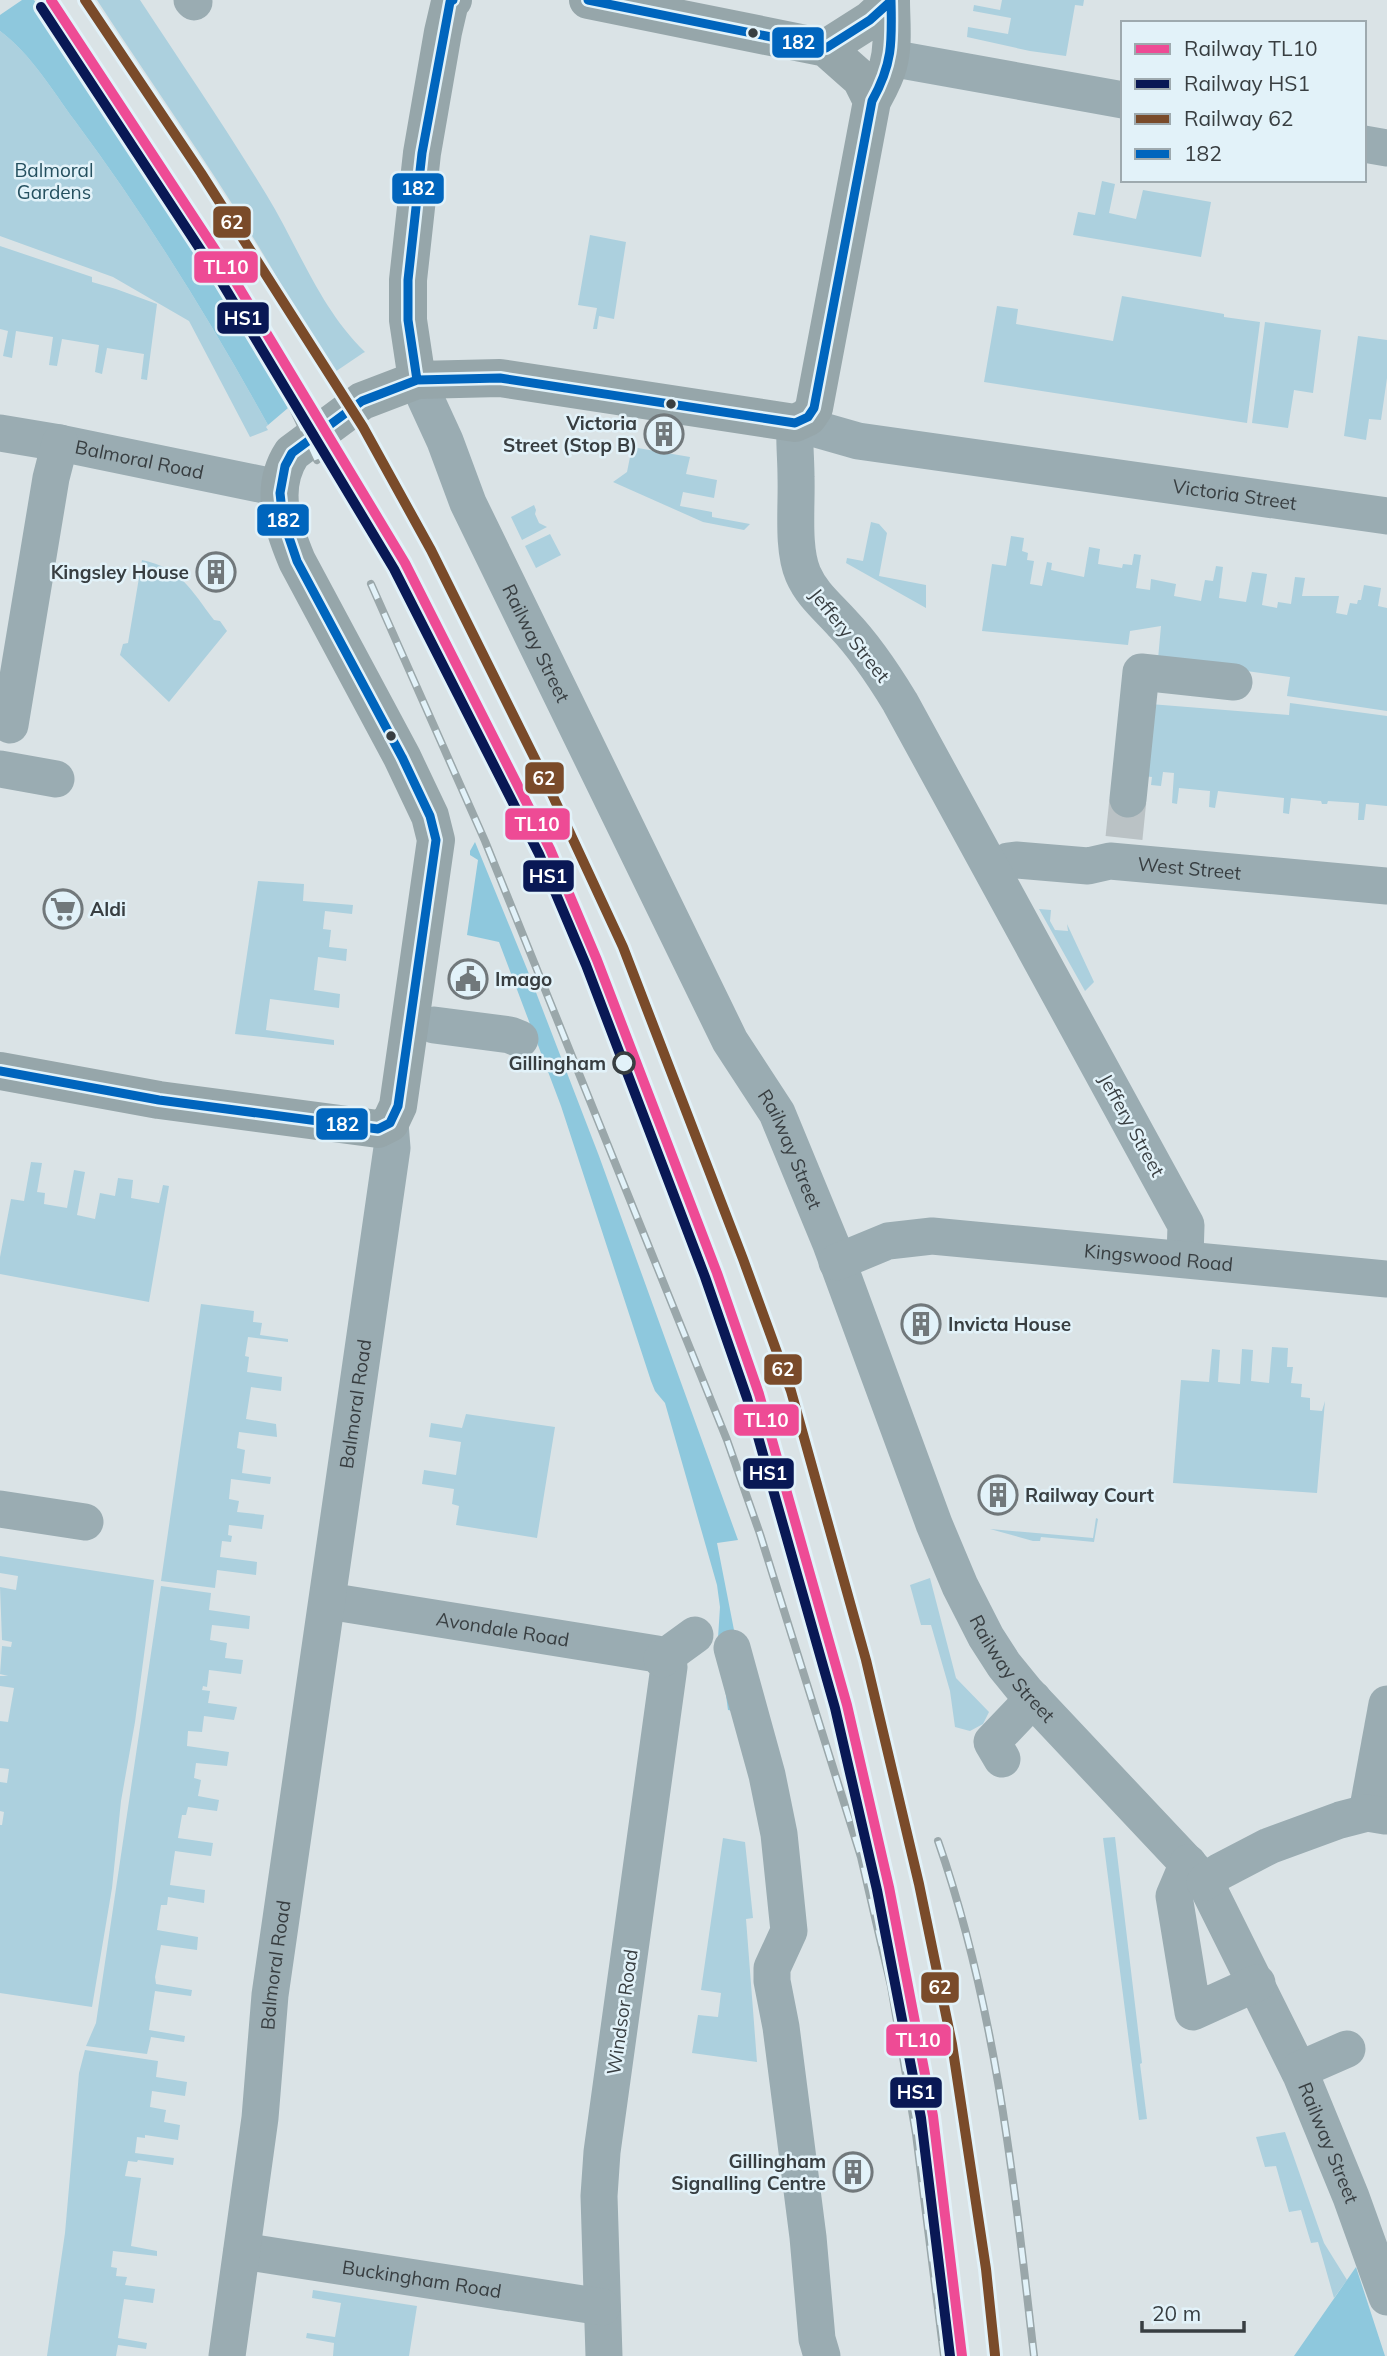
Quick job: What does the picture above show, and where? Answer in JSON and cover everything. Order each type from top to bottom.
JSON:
[{"type":"main road","points":[[285,471],[362,401],[400,386],[408,320],[408,280],[414,211],[443,32],[450,2],[453,0]]},
{"type":"main road","points":[[587,0],[825,48],[861,79],[872,101]]},
{"type":"main road","points":[[825,48],[870,20],[891,1]]},
{"type":"main road","points":[[795,423],[808,417],[814,408],[872,101],[888,69],[892,47],[891,1]]},
{"type":"main road","name":"Victoria Street","points":[[400,386],[500,378],[795,423]]},
{"type":"main road","name":"Balmoral Road","points":[[285,471],[282,526],[297,561],[402,757],[430,816],[436,840],[398,1106],[390,1123]]},
{"type":"main road","points":[[0,1071],[159,1100],[296,1119],[378,1129],[390,1123]]},
{"type":"street","points":[[890,58],[1121,100]]},
{"type":"street","points":[[1366,144],[1387,148]]},
{"type":"street","name":"Railway Street","points":[[400,386],[444,441],[468,503],[730,1041],[777,1113],[832,1248],[934,1524],[960,1586],[1004,1665],[1196,1872],[1257,1983],[1299,2070],[1351,2197],[1387,2297]]},
{"type":"street","name":"Victoria Street","points":[[795,423],[858,441],[1387,516]]},
{"type":"street","name":"Jeffery Street","points":[[795,423],[793,447],[796,469],[797,552],[803,574],[822,604],[842,622],[877,664],[993,870],[1186,1225],[1185,1258]]},
{"type":"street","name":"Balmoral Road","points":[[0,433],[285,471]]},
{"type":"street","points":[[10,725],[51,478],[60,443]]},
{"type":"street","points":[[1128,799],[1141,671],[1234,682]]},
{"type":"street","points":[[0,769],[56,779]]},
{"type":"street","name":"West Street","points":[[993,870],[1008,861],[1016,860],[1086,866],[1108,861],[1123,850],[1387,886]]},
{"type":"street","points":[[435,1025],[510,1035],[520,1039]]},
{"type":"street","name":"Balmoral Road","points":[[227,2356],[260,2118],[270,1995],[392,1148],[390,1123]]},
{"type":"street","name":"Kingswood Road","points":[[832,1248],[855,1225],[870,1224],[902,1226],[932,1236],[1387,1279]]},
{"type":"street","points":[[0,1509],[85,1522]]},
{"type":"street","name":"Avondale Road","points":[[328,1601],[657,1654],[665,1665]]},
{"type":"street","points":[[665,1665],[695,1635]]},
{"type":"street","points":[[732,1648],[778,1763],[779,1834],[789,1927],[772,1968],[772,1981],[781,2027],[808,2237],[817,2339],[822,2356]]},
{"type":"street","name":"Windsor Road","points":[[604,2356],[599,2196],[602,2152],[665,1665]]},
{"type":"street","points":[[1002,1759],[992,1742],[1033,1699]]},
{"type":"street","points":[[1257,1983],[1193,2012],[1174,1896],[1196,1872],[1219,1872],[1269,1846],[1340,1820],[1376,1815],[1387,1704]]},
{"type":"street","points":[[1299,2070],[1347,2049]]},
{"type":"street","name":"Buckingham Road","points":[[242,2251],[602,2307]]},
{"type":"green space","points":[[97,0],[140,0],[266,194],[322,296],[349,335],[365,352],[329,376],[305,327],[250,232]]},
{"type":"green space","points":[[1002,0],[1084,0],[1083,6],[1075,5],[1066,56],[967,37],[968,27],[1008,34],[1011,18],[973,11],[974,5],[1000,10]]},
{"type":"green space","name":"Balmoral Gardens","points":[[0,31],[22,50],[40,73],[127,195],[224,347],[268,425],[268,430],[250,437],[189,321],[113,277],[0,236]]},
{"type":"green space","points":[[1102,181],[1115,184],[1109,213],[1136,219],[1143,190],[1211,202],[1201,257],[1073,235],[1078,212],[1095,215]]},
{"type":"green space","points":[[590,235],[626,242],[614,319],[599,316],[597,329],[593,329],[597,308],[578,305]]},
{"type":"green space","points":[[0,246],[92,277],[92,282],[157,304],[147,380],[141,379],[144,354],[107,348],[102,374],[95,372],[99,345],[62,339],[57,366],[49,365],[53,337],[16,331],[12,358],[3,356],[8,331],[0,329]]},
{"type":"green space","points":[[1122,296],[1260,322],[1247,423],[984,382],[997,306],[1018,309],[1016,324],[1113,341]]},
{"type":"green space","points":[[1265,322],[1321,330],[1313,393],[1294,390],[1288,428],[1252,423]]},
{"type":"green space","points":[[1358,336],[1387,340],[1387,378],[1381,420],[1369,419],[1366,440],[1344,436]]},
{"type":"green space","points":[[632,447],[690,457],[686,474],[717,480],[714,498],[683,492],[680,506],[712,512],[712,517],[750,524],[744,530],[703,522],[613,482],[627,472]]},
{"type":"green space","points":[[534,505],[539,523],[547,527],[522,540],[511,517]]},
{"type":"green space","points":[[871,522],[879,524],[887,533],[879,576],[926,585],[926,608],[846,563],[847,558],[863,561]]},
{"type":"green space","points":[[550,534],[561,555],[536,568],[525,546]]},
{"type":"green space","points":[[1011,536],[1024,538],[1022,551],[1028,553],[1027,560],[1034,561],[1030,584],[1042,586],[1047,562],[1052,563],[1051,570],[1084,577],[1089,547],[1100,549],[1098,564],[1122,568],[1123,564],[1132,565],[1134,554],[1141,555],[1136,588],[1150,590],[1151,579],[1176,584],[1174,596],[1201,601],[1205,580],[1213,581],[1216,566],[1223,567],[1219,598],[1246,602],[1252,572],[1267,574],[1262,605],[1277,608],[1278,602],[1291,604],[1295,577],[1305,578],[1302,596],[1339,596],[1336,613],[1347,615],[1350,603],[1357,604],[1358,600],[1361,600],[1364,585],[1381,588],[1378,606],[1387,608],[1387,711],[1287,696],[1290,677],[1158,659],[1161,626],[1130,631],[1128,645],[982,631],[992,564],[1006,566]]},
{"type":"green space","points":[[142,560],[176,575],[214,620],[220,621],[227,631],[169,702],[120,655],[123,644],[128,643]]},
{"type":"green space","points":[[1290,703],[1387,716],[1387,806],[1366,804],[1364,820],[1358,820],[1359,803],[1328,801],[1327,804],[1322,804],[1321,801],[1291,798],[1289,814],[1283,813],[1284,798],[1218,791],[1215,808],[1209,807],[1210,791],[1179,788],[1177,804],[1172,803],[1174,773],[1163,772],[1161,786],[1151,785],[1152,777],[1143,776],[1150,704],[1289,715]]},
{"type":"green space","points":[[258,881],[304,884],[303,901],[353,905],[352,914],[325,911],[323,929],[331,930],[329,947],[347,949],[346,961],[318,957],[314,990],[340,994],[339,1008],[270,999],[266,1030],[334,1040],[334,1045],[235,1034]]},
{"type":"green space","points":[[1039,909],[1051,910],[1050,921],[1055,930],[1068,931],[1067,924],[1094,982],[1085,991]]},
{"type":"green space","points":[[31,1162],[42,1163],[37,1192],[45,1193],[44,1204],[67,1208],[74,1170],[85,1172],[77,1215],[95,1219],[100,1193],[115,1196],[118,1178],[133,1180],[131,1198],[159,1203],[163,1185],[169,1186],[149,1302],[0,1274],[0,1257],[11,1199],[24,1201]]},
{"type":"green space","points":[[201,1304],[254,1311],[253,1322],[262,1323],[260,1335],[288,1339],[288,1342],[248,1337],[245,1356],[249,1357],[247,1372],[282,1377],[281,1391],[251,1387],[246,1419],[276,1424],[277,1437],[239,1432],[237,1448],[245,1450],[242,1473],[271,1477],[270,1484],[231,1479],[229,1499],[239,1501],[237,1512],[264,1515],[262,1529],[229,1525],[228,1535],[232,1536],[231,1542],[222,1541],[220,1557],[257,1562],[256,1575],[217,1570],[215,1588],[161,1581]]},
{"type":"green space","points":[[1272,1347],[1288,1348],[1287,1367],[1293,1367],[1291,1383],[1302,1384],[1301,1397],[1310,1398],[1310,1410],[1322,1411],[1325,1401],[1317,1493],[1173,1483],[1181,1380],[1209,1382],[1212,1349],[1220,1350],[1218,1382],[1240,1384],[1242,1349],[1253,1350],[1251,1381],[1269,1383]]},
{"type":"green space","points":[[466,1414],[555,1427],[537,1538],[456,1525],[459,1506],[452,1504],[454,1489],[422,1484],[424,1470],[456,1475],[461,1442],[429,1437],[431,1423],[462,1428]]},
{"type":"green space","points":[[1096,1518],[1094,1542],[1041,1537],[1040,1541],[1033,1541],[990,1529],[1093,1538]]},
{"type":"green space","points":[[0,1556],[154,1580],[135,1722],[121,1801],[112,1888],[92,2007],[0,1993],[0,1825],[4,1812],[0,1811],[0,1782],[7,1783],[9,1769],[0,1768],[0,1721],[8,1722],[14,1688],[0,1686],[0,1676],[8,1676],[0,1674],[2,1646],[11,1647],[12,1642],[2,1640],[0,1587],[16,1590],[18,1576],[0,1573]]},
{"type":"green space","points":[[930,1578],[956,1678],[989,1712],[983,1724],[970,1731],[955,1727],[950,1691],[931,1625],[921,1625],[910,1585]]},
{"type":"green space","points":[[161,1586],[211,1593],[209,1610],[250,1616],[249,1629],[212,1625],[210,1640],[227,1643],[225,1658],[243,1660],[241,1674],[209,1670],[207,1687],[203,1686],[202,1690],[210,1691],[208,1703],[237,1707],[234,1720],[204,1716],[202,1732],[188,1731],[187,1746],[229,1752],[227,1766],[196,1763],[194,1778],[201,1780],[198,1796],[219,1800],[217,1811],[188,1807],[186,1815],[182,1815],[178,1838],[213,1843],[211,1856],[175,1851],[170,1885],[205,1890],[204,1903],[168,1897],[167,1905],[161,1905],[157,1930],[198,1937],[197,1950],[161,1945],[155,1977],[156,1984],[192,1990],[191,1996],[155,1991],[149,2030],[185,2036],[184,2042],[151,2037],[147,2054],[86,2046],[96,2023]]},
{"type":"green space","points":[[1115,1837],[1147,2119],[1139,2120],[1103,1838]]},
{"type":"green space","points":[[723,1838],[745,1842],[753,1918],[746,1919],[757,2062],[692,2053],[698,2015],[718,2017],[721,1993],[701,1990]]},
{"type":"green space","points":[[85,2050],[158,2061],[156,2077],[187,2082],[185,2096],[152,2091],[150,2107],[166,2110],[164,2122],[180,2125],[178,2140],[145,2135],[145,2138],[137,2137],[135,2153],[174,2158],[173,2165],[128,2161],[125,2176],[141,2178],[131,2246],[157,2251],[157,2256],[113,2251],[111,2267],[117,2268],[116,2276],[127,2277],[125,2285],[155,2289],[153,2303],[124,2299],[118,2338],[147,2343],[146,2349],[118,2345],[116,2356],[47,2356],[65,2233],[79,2073]]},
{"type":"green space","points":[[1285,2132],[1324,2243],[1347,2280],[1334,2298],[1318,2242],[1311,2243],[1301,2210],[1289,2212],[1276,2166],[1265,2167],[1256,2137]]},
{"type":"green space","points":[[313,2290],[417,2306],[409,2356],[333,2356],[334,2343],[306,2338],[307,2333],[335,2337],[341,2303],[312,2298]]},
{"type":"shaded area","points":[[22,0],[34,0],[155,174],[211,261],[288,408],[268,425],[200,308],[102,158],[22,50],[0,31],[0,15]]},
{"type":"shaded area","points":[[475,842],[599,1156],[738,1540],[717,1543],[734,1630],[741,1712],[728,1710],[718,1638],[720,1607],[717,1585],[665,1403],[651,1381],[561,1106],[499,942],[467,935],[478,860],[470,855]]},
{"type":"shaded area","points":[[1356,2267],[1385,2356],[1294,2356]]},
{"type":"tunnel","points":[[1124,838],[1128,799]]},
{"type":"railway","points":[[229,271],[317,460]]},
{"type":"railway","points":[[371,584],[485,841],[727,1440],[760,1534],[861,1857],[891,1986],[916,2134],[944,2356]]},
{"type":"railway","points":[[938,1841],[975,1967],[989,2031],[1010,2160],[1034,2356]]},
{"type":"rail line","name":"TL10","points":[[51,0],[229,271],[405,563],[550,849],[597,960],[717,1273],[759,1394],[847,1705],[889,1887],[933,2116],[962,2356]]},
{"type":"rail line","name":"62","points":[[85,0],[201,173],[363,427],[431,550],[544,777],[623,947],[791,1391],[866,1660],[919,1884],[952,2044],[986,2269],[995,2355]]},
{"type":"rail line","name":"HS1","points":[[41,7],[219,278],[394,569],[539,854],[586,965],[705,1277],[747,1398],[835,1708],[877,1890],[921,2118],[950,2356]]},
{"type":"transit line","name":"182","points":[[417,380],[408,320],[408,280],[422,153],[450,2],[453,0]]},
{"type":"transit line","name":"182","points":[[588,0],[826,48],[870,20],[891,1]]},
{"type":"transit line","name":"182","points":[[0,1071],[159,1100],[378,1129],[390,1123],[398,1106],[436,840],[430,816],[402,757],[297,561],[283,520],[280,493],[285,466],[292,453],[362,401],[417,380],[500,378],[795,423],[808,417],[814,408],[872,101],[888,63],[891,0]]},
{"type":"place","name":"Victoria Street (Stop B)","points":[[664,434]]},
{"type":"place","name":"Kingsley House","points":[[216,572]]},
{"type":"place","name":"Aldi","points":[[63,909]]},
{"type":"place","name":"Imago","points":[[468,979]]},
{"type":"place","name":"Gillingham","points":[[624,1063]]},
{"type":"place","name":"Invicta House","points":[[921,1324]]},
{"type":"place","name":"Railway Court","points":[[998,1495]]},
{"type":"place","name":"Gillingham Signalling Centre","points":[[853,2172]]}]
